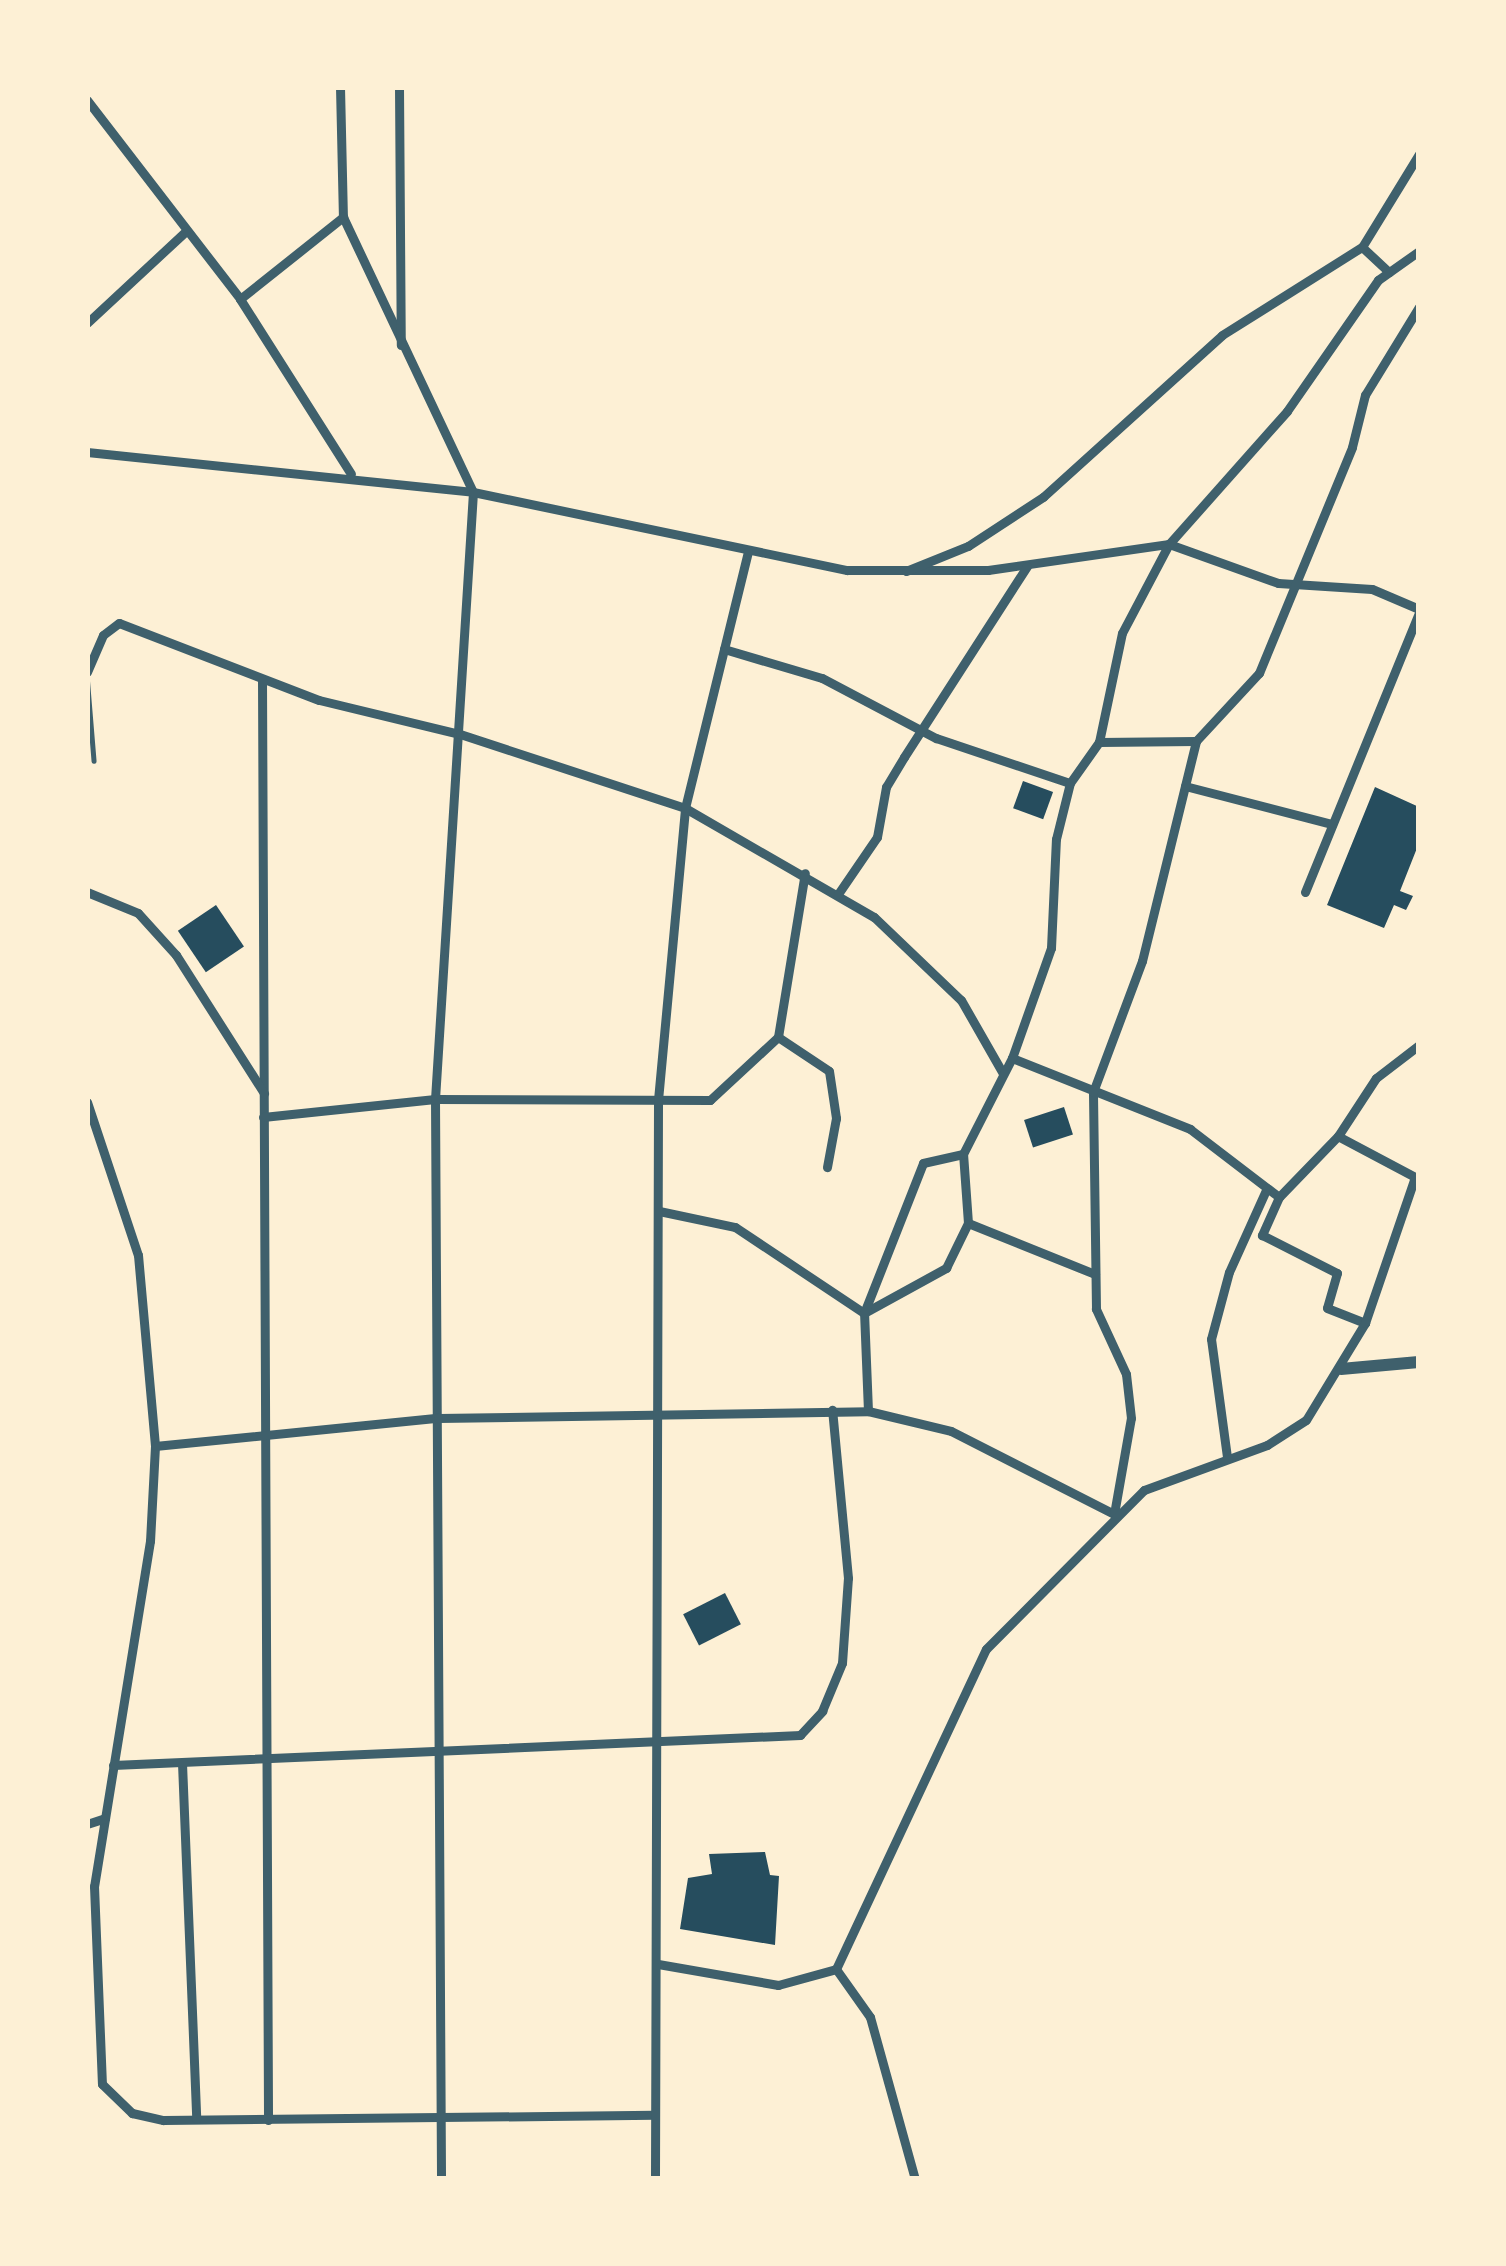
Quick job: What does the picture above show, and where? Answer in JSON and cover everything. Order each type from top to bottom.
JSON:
[{"type":"street","points":[[340,87],[343,217],[401,350],[473,492],[435,1099],[441,2179]]},
{"type":"street","points":[[399,87],[401,350]]},
{"type":"street","points":[[87,100],[240,299],[351,474]]},
{"type":"street","points":[[898,574],[968,546],[1043,496],[1222,335],[1362,247],[1419,154]]},
{"type":"street","points":[[240,299],[343,217]]},
{"type":"street","points":[[87,323],[187,232]]},
{"type":"street","points":[[1362,247],[1389,272]]},
{"type":"street","points":[[864,1313],[946,1268],[968,1223],[963,1154],[1012,1058],[1051,948],[1056,839],[1070,784],[1099,742],[1123,633],[1168,544],[1287,411],[1389,272],[1419,251]]},
{"type":"street","points":[[1114,1514],[1131,1418],[1126,1374],[1096,1309],[1093,1092],[1142,961],[1196,741],[1259,673],[1365,394],[1419,307]]},
{"type":"street","points":[[87,452],[351,474],[473,492],[748,552],[898,574],[1028,566],[1168,544],[1295,585],[1372,589],[1419,611],[1305,892]]},
{"type":"street","points":[[655,2179],[658,1964],[652,1739],[661,1409],[658,1100],[685,808],[748,552]]},
{"type":"street","points":[[838,894],[877,837],[886,787],[1028,566]]},
{"type":"street","points":[[87,674],[103,634],[119,622],[262,680],[460,734],[685,808],[805,873],[874,917],[961,1000],[1002,1072]]},
{"type":"street","points":[[724,649],[822,678],[920,731],[1070,784]]},
{"type":"street","points":[[262,680],[261,1760],[268,2120]]},
{"type":"street","points":[[1099,742],[1196,741]]},
{"type":"street","points":[[1185,786],[1333,824]]},
{"type":"street","points":[[263,1117],[435,1099],[710,1100],[778,1037],[805,873]]},
{"type":"street","points":[[87,892],[138,913],[176,955],[263,1093]]},
{"type":"street","points":[[778,1037],[829,1071],[836,1118],[827,1167]]},
{"type":"street","points":[[1365,1322],[1327,1308],[1337,1273],[1262,1235],[1279,1197],[1338,1136],[1376,1078],[1419,1045]]},
{"type":"street","points":[[1012,1058],[1190,1129],[1279,1197]]},
{"type":"street","points":[[87,1102],[138,1255],[155,1446],[150,1540],[94,1886],[92,1982],[103,2084],[132,2113],[196,2120],[654,2115]]},
{"type":"street","points":[[658,1964],[778,1985],[836,1969],[986,1649],[1114,1514],[1144,1490],[1289,1434],[1341,1369],[1365,1322],[1415,1177],[1338,1136]]},
{"type":"street","points":[[868,1411],[864,1313],[923,1163],[963,1154]]},
{"type":"street","points":[[1227,1457],[1211,1339],[1229,1272],[1267,1188]]},
{"type":"street","points":[[659,1211],[735,1227],[864,1313]]},
{"type":"street","points":[[968,1223],[1095,1274]]},
{"type":"street","points":[[1341,1369],[1419,1362]]},
{"type":"street","points":[[155,1446],[262,1429],[438,1418],[661,1409],[868,1411],[951,1431],[1114,1514]]},
{"type":"street","points":[[113,1766],[652,1739],[770,1741],[800,1735],[822,1711],[842,1663],[848,1578],[832,1410]]},
{"type":"street","points":[[182,1763],[196,2120]]},
{"type":"street","points":[[87,1824],[106,1818]]},
{"type":"street","points":[[836,1969],[870,2017],[914,2179]]},
{"type":"lane","points":[[87,674],[94,761]]},
{"type":"building","points":[[1023,781],[1053,792],[1043,819],[1013,808]]},
{"type":"building","points":[[1375,787],[1419,807],[1419,843],[1400,891],[1413,896],[1406,910],[1394,905],[1384,928],[1327,905]]},
{"type":"building","points":[[216,905],[244,946],[206,972],[178,931]]},
{"type":"building","points":[[1064,1107],[1073,1135],[1033,1148],[1024,1120]]},
{"type":"building","points":[[725,1593],[741,1624],[699,1646],[683,1614]]},
{"type":"building","points":[[765,1852],[770,1875],[779,1876],[775,1945],[680,1929],[688,1878],[712,1874],[709,1854]]}]
